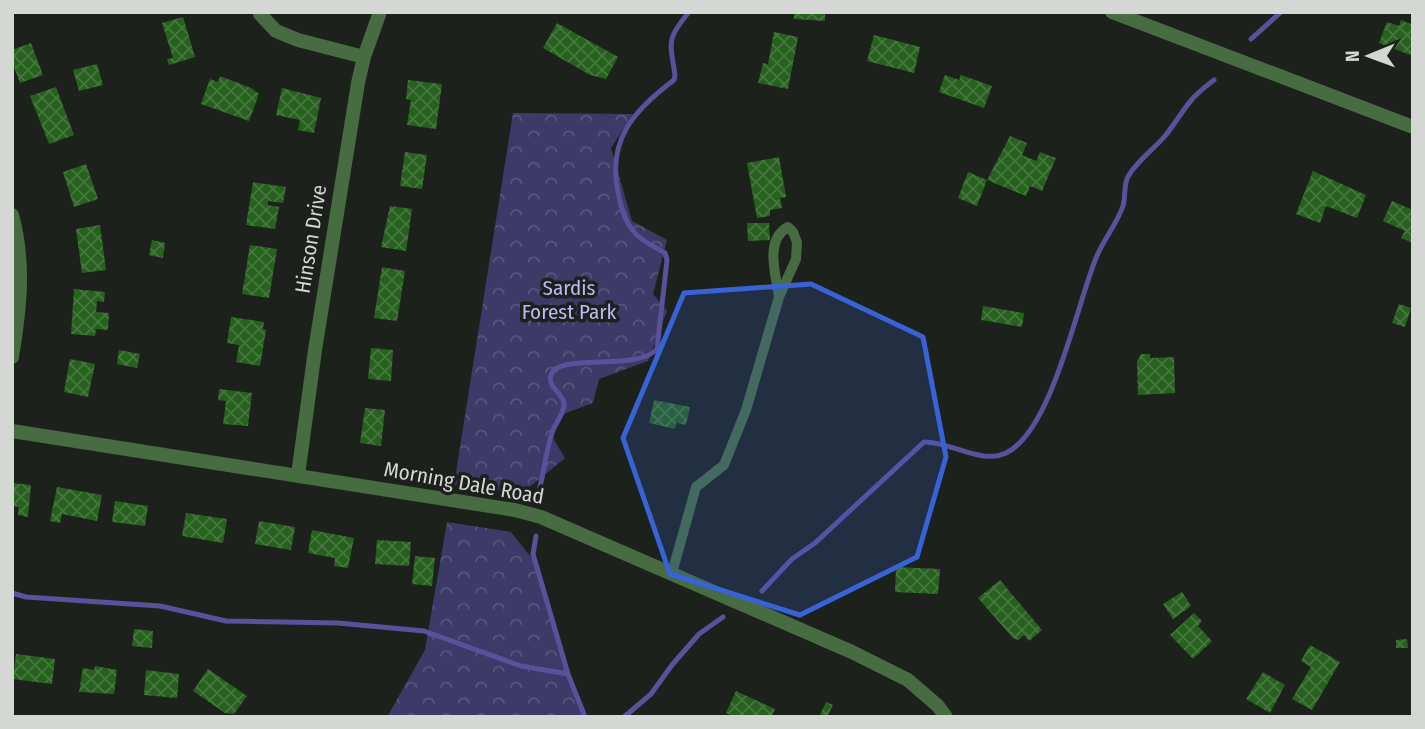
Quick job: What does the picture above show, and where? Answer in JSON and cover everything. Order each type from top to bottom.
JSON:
[{"type":"street","name":"Hinson Drive","points":[[298,475],[331,241],[364,57],[380,12]]},
{"type":"street","points":[[260,14],[276,31],[364,57]]},
{"type":"street","points":[[1121,14],[1413,127]]},
{"type":"street","points":[[12,215],[17,233],[21,278],[12,357]]},
{"type":"street","name":"Morning Dale Road","points":[[12,430],[528,513],[549,519],[852,652],[908,680],[938,706],[946,717]]},
{"type":"lane","points":[[671,573],[696,487],[723,465],[746,410],[779,298],[796,259],[797,242],[788,228],[780,232],[774,241],[779,298]]},
{"type":"highlighted area","points":[[811,284],[923,337],[946,457],[917,557],[800,615],[670,574],[623,438],[684,293]]},
{"type":"green space","name":"Sardis Forest Park","points":[[513,113],[633,114],[611,148],[632,221],[667,240],[653,294],[667,311],[648,361],[599,379],[593,403],[558,416],[551,435],[565,458],[521,494],[454,485]]},
{"type":"green space","points":[[447,522],[511,532],[539,567],[568,673],[585,717],[387,717],[425,650]]},
{"type":"building","points":[[794,12],[825,12],[825,21],[794,19]]},
{"type":"building","points":[[183,17],[195,57],[169,65],[167,59],[173,58],[162,23]]},
{"type":"building","points":[[1401,20],[1413,25],[1413,56],[1379,43],[1387,22],[1399,26]]},
{"type":"building","points":[[557,23],[618,57],[606,79],[590,75],[543,48]]},
{"type":"building","points":[[774,32],[798,37],[788,89],[758,83],[763,63],[768,64]]},
{"type":"building","points":[[874,35],[920,47],[914,73],[867,61]]},
{"type":"building","points":[[31,43],[43,75],[20,83],[12,62],[12,50]]},
{"type":"building","points":[[97,64],[103,85],[79,91],[73,70]]},
{"type":"building","points":[[945,75],[959,80],[961,75],[992,86],[984,108],[939,92]]},
{"type":"building","points":[[220,76],[259,94],[249,121],[201,104],[210,79],[218,82]]},
{"type":"building","points":[[408,80],[442,84],[436,129],[407,125],[411,100],[406,99]]},
{"type":"building","points":[[56,87],[74,135],[49,144],[30,96]]},
{"type":"building","points":[[282,88],[321,98],[314,133],[298,130],[300,120],[276,115]]},
{"type":"building","points":[[1010,136],[1027,143],[1022,155],[1036,161],[1040,152],[1056,158],[1042,191],[1030,186],[1026,196],[987,180]]},
{"type":"building","points":[[405,152],[427,155],[422,189],[400,186]]},
{"type":"building","points":[[779,157],[786,197],[780,198],[782,208],[770,210],[770,216],[757,218],[747,163]]},
{"type":"building","points":[[86,164],[98,199],[74,207],[63,172]]},
{"type":"building","points":[[1313,171],[1366,195],[1357,218],[1326,206],[1320,223],[1296,214]]},
{"type":"building","points":[[968,172],[987,180],[977,206],[958,198]]},
{"type":"building","points":[[253,182],[286,187],[283,203],[268,201],[268,205],[279,207],[275,229],[246,225]]},
{"type":"building","points":[[1392,201],[1413,210],[1413,243],[1401,238],[1405,231],[1383,221]]},
{"type":"building","points":[[390,206],[412,209],[406,251],[381,247]]},
{"type":"building","points":[[747,223],[769,223],[770,240],[748,241]]},
{"type":"building","points":[[100,225],[106,270],[82,273],[76,229]]},
{"type":"building","points":[[152,240],[165,243],[163,258],[149,255]]},
{"type":"building","points":[[250,245],[277,249],[269,298],[242,294]]},
{"type":"building","points":[[382,267],[405,271],[397,321],[374,318]]},
{"type":"building","points":[[74,289],[105,292],[104,302],[97,301],[96,312],[109,313],[108,330],[96,329],[95,336],[71,334]]},
{"type":"building","points":[[1399,304],[1411,308],[1405,327],[1392,323]]},
{"type":"building","points":[[983,306],[1024,313],[1022,327],[981,320]]},
{"type":"building","points":[[231,317],[264,322],[263,329],[266,330],[260,366],[236,362],[239,345],[227,343]]},
{"type":"building","points":[[371,348],[393,350],[391,381],[368,379]]},
{"type":"building","points":[[119,350],[140,354],[137,368],[117,364]]},
{"type":"building","points":[[1141,354],[1150,354],[1150,358],[1174,357],[1175,393],[1138,395],[1137,362]]},
{"type":"building","points":[[70,359],[95,364],[88,397],[64,392]]},
{"type":"building","points":[[219,389],[252,393],[248,426],[223,424],[226,401],[218,400]]},
{"type":"building","points":[[654,400],[690,407],[686,425],[676,423],[675,429],[649,423]]},
{"type":"building","points":[[365,408],[385,410],[381,446],[360,443]]},
{"type":"building","points":[[12,483],[31,485],[28,517],[18,515],[19,507],[12,506]]},
{"type":"building","points":[[57,487],[102,495],[97,521],[62,514],[60,523],[50,521]]},
{"type":"building","points":[[115,501],[148,506],[145,526],[112,522]]},
{"type":"building","points":[[186,513],[227,519],[223,543],[182,536]]},
{"type":"building","points":[[259,521],[295,527],[291,550],[255,544]]},
{"type":"building","points":[[312,530],[354,538],[348,568],[334,566],[335,558],[308,553]]},
{"type":"building","points":[[377,540],[411,542],[409,566],[375,564]]},
{"type":"building","points":[[415,556],[435,558],[432,586],[412,584]]},
{"type":"building","points":[[896,567],[940,569],[938,594],[895,592]]},
{"type":"building","points":[[1000,580],[1042,630],[1029,641],[1024,635],[1018,640],[1013,638],[978,598]]},
{"type":"building","points":[[1182,592],[1191,606],[1173,619],[1163,604]]},
{"type":"building","points":[[1194,613],[1202,621],[1198,626],[1212,641],[1193,659],[1170,635]]},
{"type":"building","points":[[134,629],[153,631],[152,648],[132,646]]},
{"type":"building","points":[[1407,639],[1408,648],[1396,648],[1396,640]]},
{"type":"building","points":[[1310,645],[1340,662],[1312,710],[1292,699],[1311,667],[1301,661]]},
{"type":"building","points":[[16,654],[55,659],[52,684],[13,679]]},
{"type":"building","points":[[95,666],[117,670],[114,694],[79,692],[83,668],[94,670]]},
{"type":"building","points":[[208,669],[247,696],[234,714],[225,713],[193,691]]},
{"type":"building","points":[[146,670],[179,674],[177,698],[144,695]]},
{"type":"building","points":[[1263,672],[1285,685],[1270,713],[1246,699]]},
{"type":"building","points":[[736,691],[775,709],[772,717],[735,717],[726,713]]},
{"type":"building","points":[[826,702],[833,705],[827,717],[819,717]]},
{"type":"waterway","points":[[539,491],[553,429],[564,407],[563,399],[550,379],[556,368],[567,364],[633,360],[647,356],[657,349],[667,260],[665,253],[637,235],[625,218],[618,192],[616,157],[620,142],[636,115],[674,80],[673,35],[689,12]]},
{"type":"waterway","points":[[1251,39],[1281,12]]},
{"type":"waterway","points":[[762,591],[792,559],[815,543],[924,442],[976,455],[996,456],[1006,453],[1022,440],[1037,420],[1050,394],[1096,258],[1123,206],[1127,178],[1165,136],[1186,106],[1214,80]]},
{"type":"waterway","points":[[536,536],[533,554],[568,674],[585,717]]},
{"type":"waterway","points":[[12,593],[26,597],[160,606],[226,621],[338,623],[424,631],[521,666],[568,674]]},
{"type":"waterway","points":[[624,717],[651,694],[699,634],[723,617]]}]
